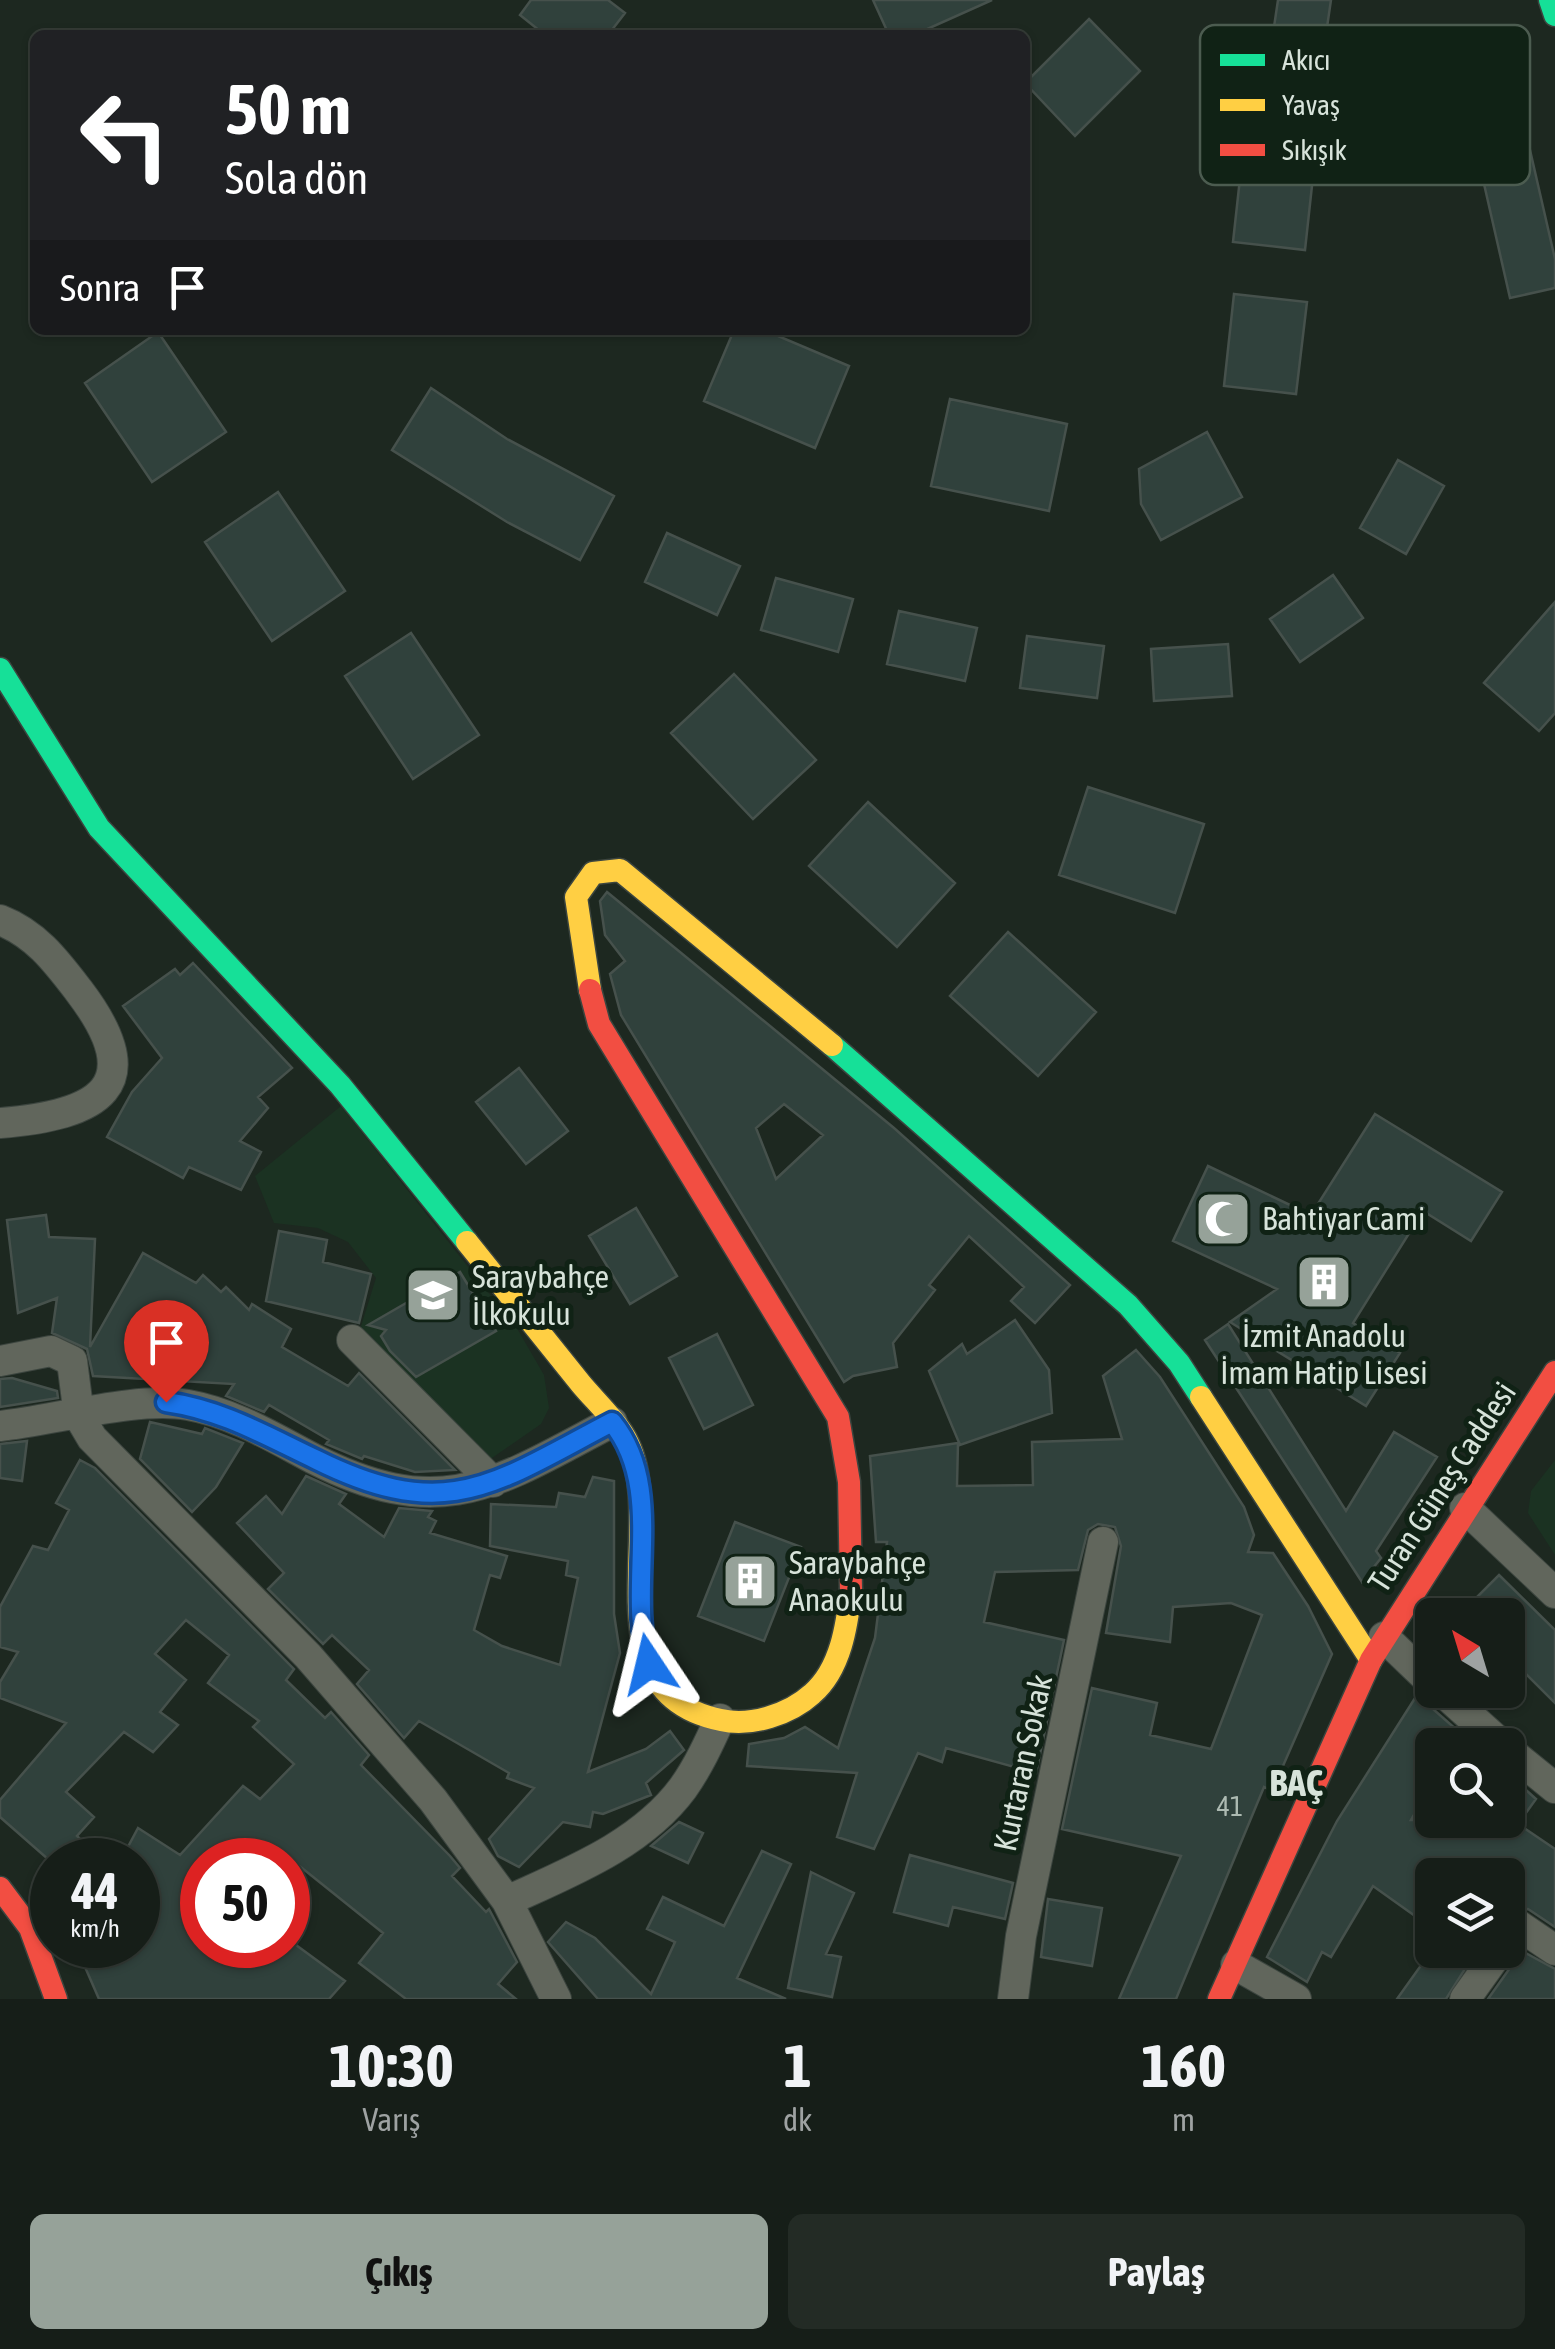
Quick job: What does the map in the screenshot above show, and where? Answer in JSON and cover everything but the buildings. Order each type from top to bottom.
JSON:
[{"type":"main road","points":[[1550,0],[1555,15]]},
{"type":"main road","points":[[0,669],[99,828],[340,1084],[627,1440],[640,1473],[641,1638],[649,1664],[686,1706],[720,1719],[762,1719],[787,1712],[809,1697],[836,1665],[852,1606],[845,1442],[838,1417],[732,1248],[600,1024],[587,980],[576,897],[594,871],[608,866],[620,870],[780,1000],[1022,1207],[1128,1305],[1179,1363],[1377,1649]]},
{"type":"main road","name":"Turan Güneş Caddesi","points":[[1219,1999],[1377,1649],[1555,1372]]},
{"type":"main road","points":[[0,1888],[37,1942],[56,1999]]},
{"type":"street","points":[[0,920],[42,944],[102,1022],[114,1051],[107,1084],[82,1110],[0,1122]]},
{"type":"street","points":[[352,1340],[493,1482]]},
{"type":"street","points":[[0,1361],[51,1351],[72,1361],[78,1416],[106,1454],[365,1718],[433,1800],[507,1901],[556,1999]]},
{"type":"street","points":[[0,1426],[130,1405],[166,1402],[192,1406],[218,1412],[318,1461],[392,1488],[425,1495],[448,1494],[493,1482],[612,1422]]},
{"type":"street","points":[[1465,1508],[1555,1593]]},
{"type":"street","name":"Kurtaran Sokak","points":[[1013,1999],[1029,1899],[1089,1628],[1104,1542]]},
{"type":"street","points":[[1377,1649],[1415,1672]]},
{"type":"street","points":[[1460,1708],[1483,1728]]},
{"type":"street","points":[[507,1901],[582,1866],[651,1820],[680,1792],[720,1719]]},
{"type":"street","points":[[1525,1764],[1555,1788]]},
{"type":"street","points":[[1525,1929],[1555,1950]]},
{"type":"street","points":[[1236,1966],[1296,1999]]},
{"type":"street","points":[[1465,1999],[1487,1968]]},
{"type":"shaded area","name":"Saraybahçe İlkokulu","points":[[341,1106],[518,1330],[544,1375],[549,1408],[541,1424],[492,1458],[483,1459],[358,1336],[376,1278],[348,1242],[318,1228],[274,1223],[255,1176]]},
{"type":"shaded area","points":[[1555,1460],[1555,1555],[1528,1513],[1531,1491]]},
{"type":"traffic: fast","points":[[1550,0],[1555,15]]},
{"type":"traffic: fast","points":[[0,669],[99,828],[340,1085],[467,1242]]},
{"type":"traffic: fast","points":[[832,1045],[1128,1305],[1179,1363],[1201,1397]]},
{"type":"traffic: slow","points":[[590,990],[576,897],[593,873],[620,870],[832,1045]]},
{"type":"traffic: slow","points":[[467,1242],[628,1443],[638,1478],[643,1643],[655,1677],[680,1704],[721,1720],[745,1722],[770,1717],[803,1701],[822,1684],[836,1659],[845,1632],[851,1590]]},
{"type":"traffic: slow","points":[[1201,1397],[1371,1660]]},
{"type":"traffic: jam","points":[[590,990],[599,1024],[838,1417],[849,1482],[851,1590]]},
{"type":"traffic: jam","points":[[1219,1999],[1371,1660],[1555,1372]]},
{"type":"traffic: jam","points":[[0,1888],[30,1928],[56,1999]]},
{"type":"place","name":"Bahtiyar Cami","points":[[1223,1219]]},
{"type":"place","name":"İzmit Anadolu İmam Hatip Lisesi","points":[[1324,1282]]},
{"type":"place","name":"Saraybahçe İlkokulu","points":[[433,1295]]},
{"type":"place","name":"Saraybahçe Anaokulu","points":[[750,1581]]},
{"type":"district","name":"BAÇ","points":[[1296,1783]]},
{"type":"route","points":[[166,1402],[218,1412],[339,1470],[425,1495],[479,1487],[514,1474],[612,1422],[627,1440],[640,1473],[641,1638],[649,1664]]}]
